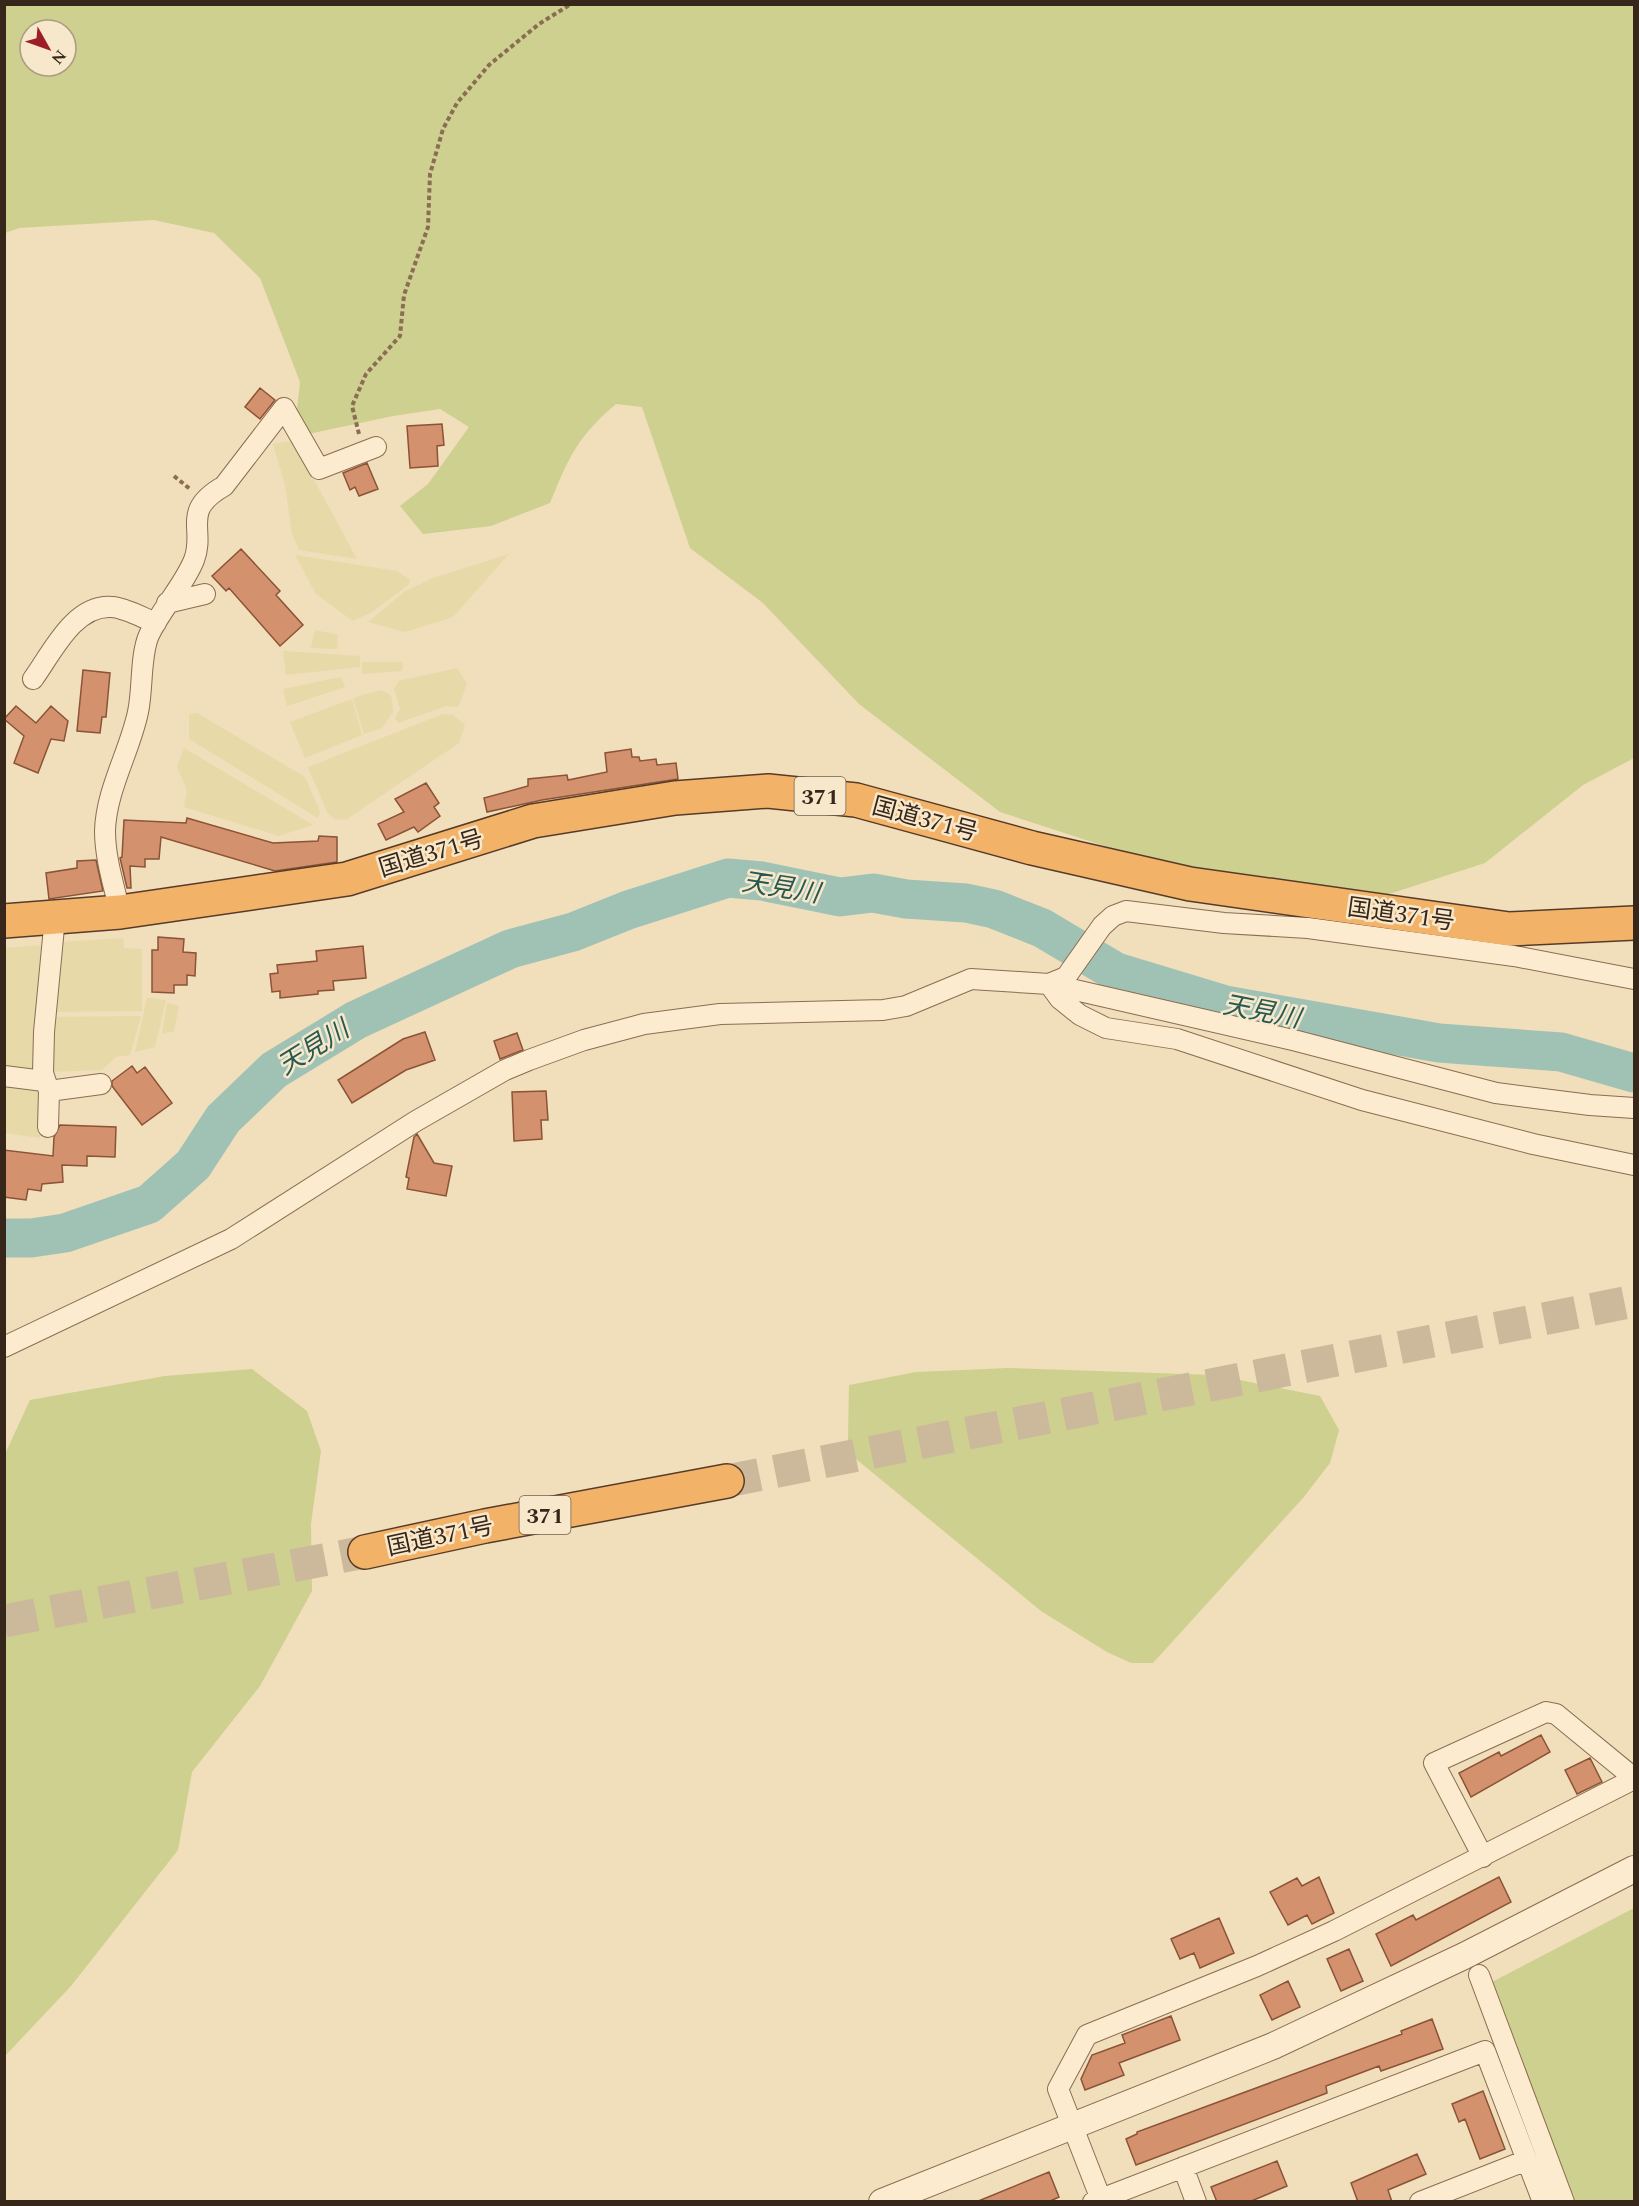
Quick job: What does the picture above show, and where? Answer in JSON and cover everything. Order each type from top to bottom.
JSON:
[{"type":"highway","name":"国道371号","points":[[4,921],[120,912],[347,879],[533,821],[675,798],[768,791],[856,800],[1032,848],[1190,884],[1509,929],[1635,922]]},
{"type":"highway","name":"国道371号","points":[[365,1552],[484,1526],[727,1481]]},
{"type":"street","points":[[120,912],[107,852],[105,832],[108,809],[138,712],[148,638],[167,603],[191,567],[197,552],[195,519],[211,494],[224,486],[284,408],[319,469],[370,449]]},
{"type":"street","points":[[167,603],[205,594]]},
{"type":"street","points":[[33,679],[66,633],[84,613],[112,607],[156,622]]},
{"type":"street","points":[[1635,979],[1514,956],[1308,928],[1224,922],[1126,911],[1113,916],[1101,926],[1058,981],[1060,999],[1080,1015],[1106,1028],[1177,1040],[1362,1100],[1533,1144],[1635,1164]]},
{"type":"street","points":[[48,1127],[44,1032],[55,917]]},
{"type":"street","points":[[4,1347],[231,1239],[343,1165],[505,1070],[584,1040],[644,1024],[720,1014],[883,1010],[906,1006],[971,979],[1058,981],[1496,1093],[1590,1105],[1635,1108]]},
{"type":"street","points":[[4,1076],[46,1086],[101,1084]]},
{"type":"street","points":[[1483,1857],[1434,1763],[1546,1712],[1556,1714],[1635,1778],[1483,1857],[1257,1966],[1088,2035],[1058,2089],[1099,2201],[1485,2051],[1543,2202]]},
{"type":"street","points":[[882,2202],[1273,2046],[1464,1956],[1635,1869]]},
{"type":"street","points":[[1479,1975],[1564,2202]]},
{"type":"street","points":[[1420,2202],[1527,2160]]},
{"type":"street","points":[[1183,2167],[1196,2202]]},
{"type":"path","points":[[370,449],[352,406],[366,374],[400,336],[404,295],[428,227],[430,174],[443,129],[457,103],[489,65],[539,24],[571,4]]},
{"type":"shaded area","points":[[293,441],[357,559],[299,550],[292,534],[285,485],[273,444]]},
{"type":"shaded area","points":[[509,554],[453,617],[405,632],[368,622],[404,592],[433,578]]},
{"type":"shaded area","points":[[295,555],[397,571],[410,580],[408,585],[372,612],[353,621],[316,594]]},
{"type":"shaded area","points":[[315,630],[338,635],[337,649],[311,648]]},
{"type":"shaded area","points":[[283,651],[360,656],[360,667],[286,675]]},
{"type":"shaded area","points":[[362,662],[403,662],[402,671],[362,674]]},
{"type":"shaded area","points":[[457,668],[467,684],[458,707],[446,706],[398,723],[395,718],[400,709],[394,689],[399,681]]},
{"type":"shaded area","points":[[341,677],[345,687],[287,706],[283,689]]},
{"type":"shaded area","points":[[381,690],[391,695],[393,712],[382,728],[364,734],[353,698]]},
{"type":"shaded area","points":[[352,699],[362,735],[305,758],[290,722]]},
{"type":"shaded area","points":[[197,713],[305,777],[320,812],[318,818],[189,739],[189,714]]},
{"type":"shaded area","points":[[443,714],[453,715],[465,725],[459,743],[347,819],[335,820],[327,812],[308,767]]},
{"type":"shaded area","points":[[184,748],[313,825],[279,836],[184,807],[187,791],[177,766]]},
{"type":"shaded area","points":[[123,938],[124,948],[142,949],[142,1011],[51,1012],[60,942]]},
{"type":"shaded area","points":[[44,945],[36,1071],[5,1069],[4,948]]},
{"type":"shaded area","points":[[147,998],[166,1000],[155,1047],[135,1052]]},
{"type":"shaded area","points":[[167,1003],[179,1006],[174,1031],[162,1034]]},
{"type":"shaded area","points":[[141,1016],[130,1055],[116,1057],[102,1070],[50,1072],[50,1017]]},
{"type":"shaded area","points":[[5,1084],[38,1088],[43,1097],[40,1138],[5,1133]]},
{"type":"green space","points":[[4,5],[1634,5],[1634,758],[1583,785],[1485,863],[1386,895],[1254,883],[1129,854],[1000,812],[859,704],[763,603],[690,548],[642,407],[616,404],[592,427],[569,460],[550,503],[491,526],[423,534],[400,506],[428,484],[469,427],[440,409],[393,416],[294,437],[300,382],[260,278],[214,233],[154,220],[19,228],[5,233]]},
{"type":"green space","points":[[1008,1368],[1215,1375],[1320,1396],[1339,1430],[1330,1463],[1303,1498],[1153,1663],[1131,1663],[1107,1652],[1041,1611],[856,1459],[848,1442],[849,1385],[916,1372]]},
{"type":"green space","points":[[252,1369],[307,1411],[321,1451],[311,1524],[312,1591],[260,1686],[192,1772],[178,1850],[71,1986],[5,2056],[5,1454],[30,1400],[165,1376]]},
{"type":"green space","points":[[1634,1908],[1634,2201],[1574,2201],[1492,1982]]},
{"type":"building","points":[[260,388],[275,400],[260,419],[245,407]]},
{"type":"building","points":[[442,424],[444,445],[437,446],[438,466],[410,468],[407,426]]},
{"type":"building","points":[[367,463],[378,489],[359,496],[355,487],[350,490],[343,473]]},
{"type":"building","points":[[241,549],[280,591],[276,595],[303,625],[280,646],[229,588],[226,591],[212,576]]},
{"type":"building","points":[[83,670],[110,673],[106,717],[102,717],[100,733],[77,731]]},
{"type":"building","points":[[16,706],[36,723],[51,706],[68,721],[64,741],[51,739],[38,773],[14,763],[24,736],[4,719]]},
{"type":"building","points":[[631,749],[632,757],[639,757],[640,761],[656,759],[657,765],[676,763],[678,779],[542,800],[487,812],[484,798],[528,786],[528,779],[567,775],[568,780],[607,772],[605,753]]},
{"type":"building","points":[[426,783],[439,803],[434,807],[440,816],[418,832],[414,827],[386,840],[378,824],[404,812],[395,799]]},
{"type":"building","points":[[187,818],[273,843],[318,841],[319,836],[337,837],[337,862],[275,871],[161,837],[159,859],[145,859],[145,867],[130,866],[131,888],[127,888],[120,858],[122,857],[124,820],[186,823]]},
{"type":"building","points":[[96,860],[103,891],[49,899],[46,873],[77,868],[77,861]]},
{"type":"building","points":[[158,937],[184,939],[183,952],[196,953],[195,976],[187,975],[187,985],[174,985],[174,993],[152,992],[152,950],[158,950]]},
{"type":"building","points":[[363,946],[366,978],[333,981],[334,990],[318,991],[318,994],[280,998],[280,991],[272,992],[270,974],[278,973],[277,965],[317,961],[316,951]]},
{"type":"building","points":[[425,1032],[435,1060],[406,1070],[352,1103],[338,1080],[403,1039]]},
{"type":"building","points":[[517,1033],[523,1050],[500,1059],[494,1041]]},
{"type":"building","points":[[132,1066],[137,1073],[145,1067],[172,1103],[142,1125],[112,1086],[112,1081]]},
{"type":"building","points":[[546,1091],[548,1120],[541,1120],[542,1139],[514,1141],[512,1092]]},
{"type":"building","points":[[60,1125],[116,1127],[115,1157],[87,1156],[87,1166],[62,1165],[63,1182],[42,1184],[41,1191],[28,1189],[26,1200],[4,1197],[4,1150],[53,1156],[54,1137]]},
{"type":"building","points":[[417,1134],[434,1163],[452,1166],[446,1196],[407,1189],[409,1178],[406,1177],[414,1137]]},
{"type":"building","points":[[1541,1735],[1550,1752],[1471,1797],[1459,1773],[1499,1752],[1501,1756]]},
{"type":"building","points":[[1590,1758],[1602,1782],[1577,1794],[1565,1770]]},
{"type":"building","points":[[1319,1877],[1334,1913],[1312,1924],[1307,1915],[1288,1925],[1270,1892],[1297,1878],[1302,1886]]},
{"type":"building","points":[[1499,1877],[1511,1902],[1391,1966],[1376,1934],[1413,1915],[1416,1920]]},
{"type":"building","points":[[1219,1918],[1234,1953],[1200,1968],[1194,1953],[1180,1959],[1171,1939]]},
{"type":"building","points":[[1349,1949],[1363,1981],[1341,1991],[1327,1959]]},
{"type":"building","points":[[1288,1981],[1300,2007],[1272,2020],[1260,1995]]},
{"type":"building","points":[[1171,2016],[1180,2040],[1119,2063],[1124,2075],[1085,2090],[1081,2079],[1092,2055],[1125,2043],[1122,2035]]},
{"type":"building","points":[[1432,2019],[1443,2049],[1381,2071],[1379,2066],[1326,2086],[1327,2093],[1136,2165],[1126,2139],[1137,2132],[1402,2034],[1401,2031]]},
{"type":"building","points":[[1483,2091],[1505,2149],[1480,2159],[1465,2119],[1459,2122],[1452,2104]]},
{"type":"building","points":[[1417,2154],[1426,2174],[1388,2190],[1392,2202],[1358,2202],[1351,2183]]},
{"type":"building","points":[[1277,2161],[1287,2186],[1249,2202],[1217,2202],[1211,2187]]},
{"type":"building","points":[[1049,2172],[1059,2197],[1048,2202],[976,2202]]},
{"type":"waterway","name":"天見川","points":[[4,1238],[31,1238],[65,1233],[149,1204],[193,1165],[223,1119],[274,1070],[356,1020],[510,949],[573,932],[628,910],[728,878],[762,881],[840,897],[873,893],[906,899],[966,903],[994,909],[1042,928],[1116,972],[1225,1005],[1439,1043],[1561,1052],[1634,1073]]},
{"type":"tunnel","points":[[727,1481],[1634,1301]]},
{"type":"tunnel","points":[[4,1621],[365,1552]]}]
